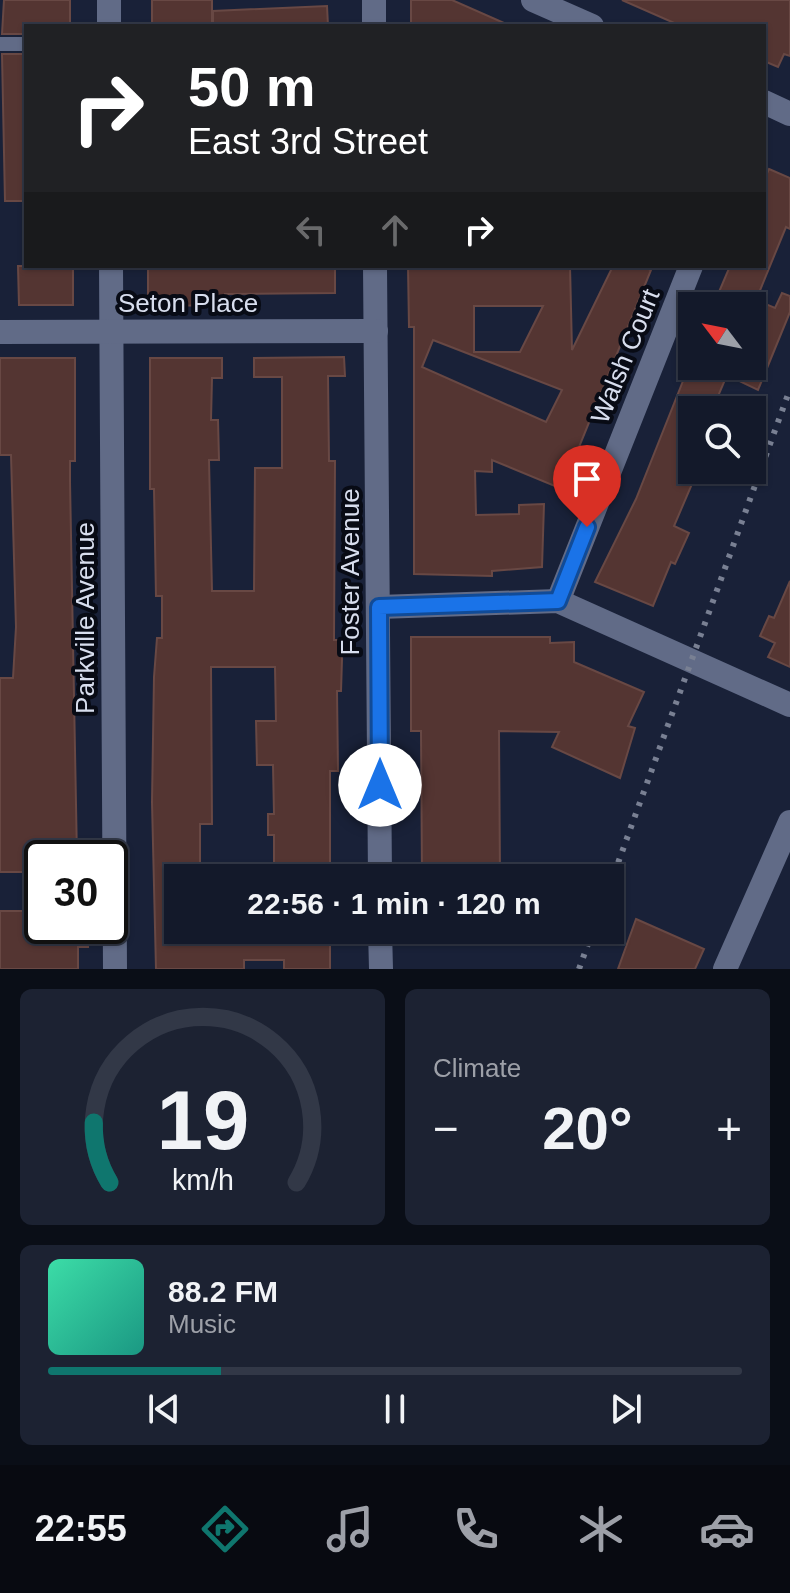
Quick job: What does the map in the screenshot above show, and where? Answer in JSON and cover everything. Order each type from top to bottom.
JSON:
[{"type":"street","points":[[109,0],[109,24]]},
{"type":"street","points":[[374,0],[374,24]]},
{"type":"street","points":[[533,0],[587,24]]},
{"type":"street","points":[[766,103],[790,114]]},
{"type":"street","name":"Parkville Avenue","points":[[111,268],[115,969]]},
{"type":"street","name":"Foster Avenue","points":[[375,268],[380,864]]},
{"type":"street","name":"Walsh Court","points":[[558,601],[690,268]]},
{"type":"street","name":"Seton Place","points":[[0,332],[376,331]]},
{"type":"street","points":[[379,607],[558,601],[790,705]]},
{"type":"street","points":[[725,969],[790,822]]},
{"type":"street","points":[[380,944],[381,969]]},
{"type":"lane","points":[[0,44],[24,44]]},
{"type":"building","points":[[4,0],[70,0],[70,24],[24,24],[24,34],[2,34]]},
{"type":"building","points":[[152,0],[212,0],[212,24],[152,24]]},
{"type":"building","points":[[411,0],[452,0],[506,24],[411,24]]},
{"type":"building","points":[[622,0],[790,0],[790,56],[784,54],[778,67],[766,62],[766,24],[676,24]]},
{"type":"building","points":[[327,6],[328,24],[213,24],[213,11]]},
{"type":"building","points":[[2,54],[24,54],[24,201],[5,201]]},
{"type":"building","points":[[769,169],[790,178],[790,229],[786,227],[759,292],[719,292],[729,268],[766,268],[766,176]]},
{"type":"building","points":[[18,266],[73,268],[73,305],[19,305]]},
{"type":"building","points":[[148,268],[335,268],[335,293],[225,294],[225,306],[148,305]]},
{"type":"building","points":[[408,268],[570,268],[572,350],[612,268],[651,270],[562,489],[492,460],[492,472],[475,471],[476,515],[519,514],[519,505],[544,504],[542,567],[492,571],[492,576],[414,574],[414,327],[409,327]],"holes":[[[474,306],[543,306],[520,352],[474,352]],[[433,340],[562,390],[546,422],[422,367]]]},
{"type":"building","points":[[782,293],[790,296],[790,312],[766,370],[766,304],[775,308]]},
{"type":"building","points":[[344,357],[345,376],[328,376],[329,461],[335,461],[334,640],[341,640],[342,659],[341,691],[337,691],[338,771],[330,771],[330,864],[274,864],[274,835],[268,835],[268,814],[274,814],[273,765],[257,765],[256,721],[276,721],[275,667],[211,667],[212,824],[200,824],[200,864],[164,864],[164,944],[330,944],[330,969],[284,969],[284,960],[244,960],[244,969],[156,969],[152,802],[154,677],[157,638],[162,638],[162,596],[156,596],[154,489],[150,489],[150,358],[222,358],[222,378],[212,378],[211,420],[218,420],[219,460],[209,460],[212,591],[254,591],[255,468],[282,468],[282,377],[254,377],[254,358]]},
{"type":"building","points":[[0,358],[75,358],[75,461],[70,461],[70,482],[77,840],[24,840],[24,872],[0,872],[0,678],[13,678],[16,627],[11,455],[0,455]]},
{"type":"building","points":[[683,380],[725,380],[718,396],[678,396],[678,484],[692,484],[674,526],[689,533],[675,564],[671,562],[653,606],[595,582],[636,499]]},
{"type":"building","points":[[737,380],[762,380],[758,390]]},
{"type":"building","points":[[790,581],[790,667],[768,657],[775,643],[760,636],[769,616],[774,618]]},
{"type":"building","points":[[411,637],[550,637],[550,643],[574,642],[574,662],[644,692],[628,726],[635,728],[620,778],[552,747],[559,732],[499,731],[500,864],[422,864],[421,731],[411,731]]},
{"type":"building","points":[[0,911],[24,911],[24,944],[88,944],[88,947],[78,947],[78,969],[0,969]]},
{"type":"building","points":[[636,919],[704,949],[695,969],[618,969]]},
{"type":"railway","points":[[618,864],[790,389]]},
{"type":"railway","points":[[579,969],[588,944]]},
{"type":"route","points":[[380,785],[379,607],[558,601],[587,527]]}]
